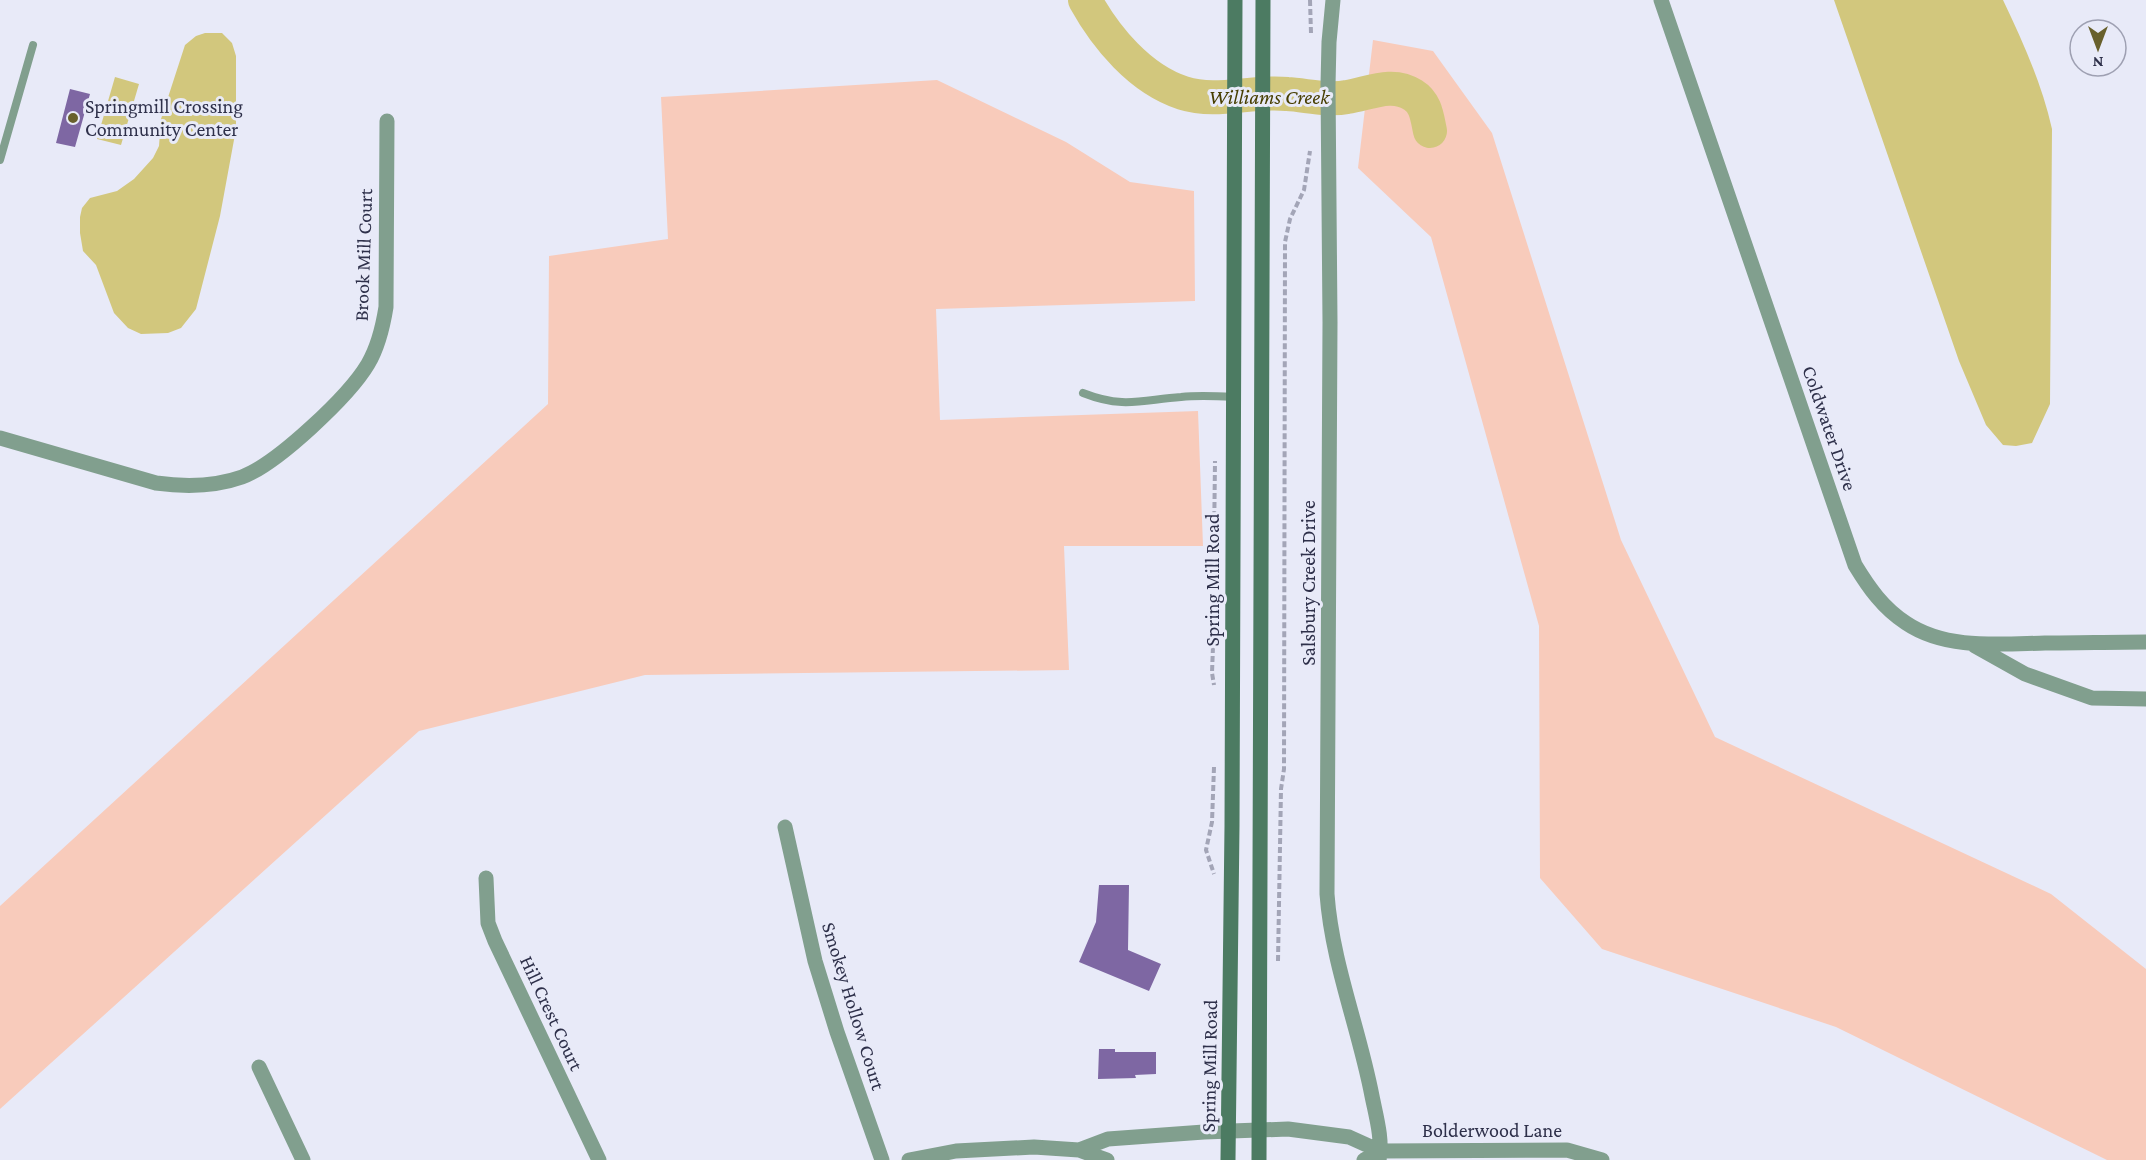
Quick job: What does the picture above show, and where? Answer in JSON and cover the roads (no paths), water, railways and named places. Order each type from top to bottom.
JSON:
[{"type":"street","name":"Spring Mill Road","points":[[1228,1160],[1236,1131],[1235,0]]},
{"type":"street","points":[[1259,1160],[1263,0]]},
{"type":"street","name":"Salsbury Creek Drive","points":[[1333,0],[1328,85],[1330,345],[1327,894],[1334,947],[1365,1060],[1379,1156]]},
{"type":"street","name":"Coldwater Drive","points":[[1661,0],[1855,565],[1870,589],[1886,609],[1907,624],[1931,635],[1972,645],[2146,642]]},
{"type":"street","name":"Brook Mill Court","points":[[0,438],[156,483],[181,486],[222,483],[244,476],[262,467],[306,431],[355,383],[369,362],[383,323],[386,307],[387,121]]},
{"type":"street","points":[[1972,645],[2025,674],[2092,698],[2146,699]]},
{"type":"street","name":"Smokey Hollow Court","points":[[785,827],[815,961],[837,1032],[882,1160]]},
{"type":"street","name":"Hill Crest Court","points":[[486,878],[488,922],[495,941],[599,1160]]},
{"type":"street","points":[[258,1066],[303,1160]]},
{"type":"street","name":"Bolderwood Lane","points":[[1078,1150],[1108,1139],[1288,1129],[1349,1137],[1379,1156]]},
{"type":"street","points":[[909,1160],[956,1150],[1034,1154],[1078,1150],[1107,1160]]},
{"type":"street","name":"Bolderwood Lane","points":[[1364,1160],[1379,1156],[1567,1150],[1602,1160]]},
{"type":"lane","points":[[0,160],[33,45]]},
{"type":"lane","points":[[1083,393],[1102,400],[1132,403],[1198,395],[1234,397]]},
{"type":"waterway","name":"Williams Creek","points":[[1085,0],[1103,29],[1126,56],[1152,78],[1167,87],[1183,93],[1209,97],[1274,93],[1332,98],[1397,89],[1413,95],[1421,102],[1430,131]]},
{"type":"place","name":"Springmill Crossing Community Center","points":[[73,118]]}]
